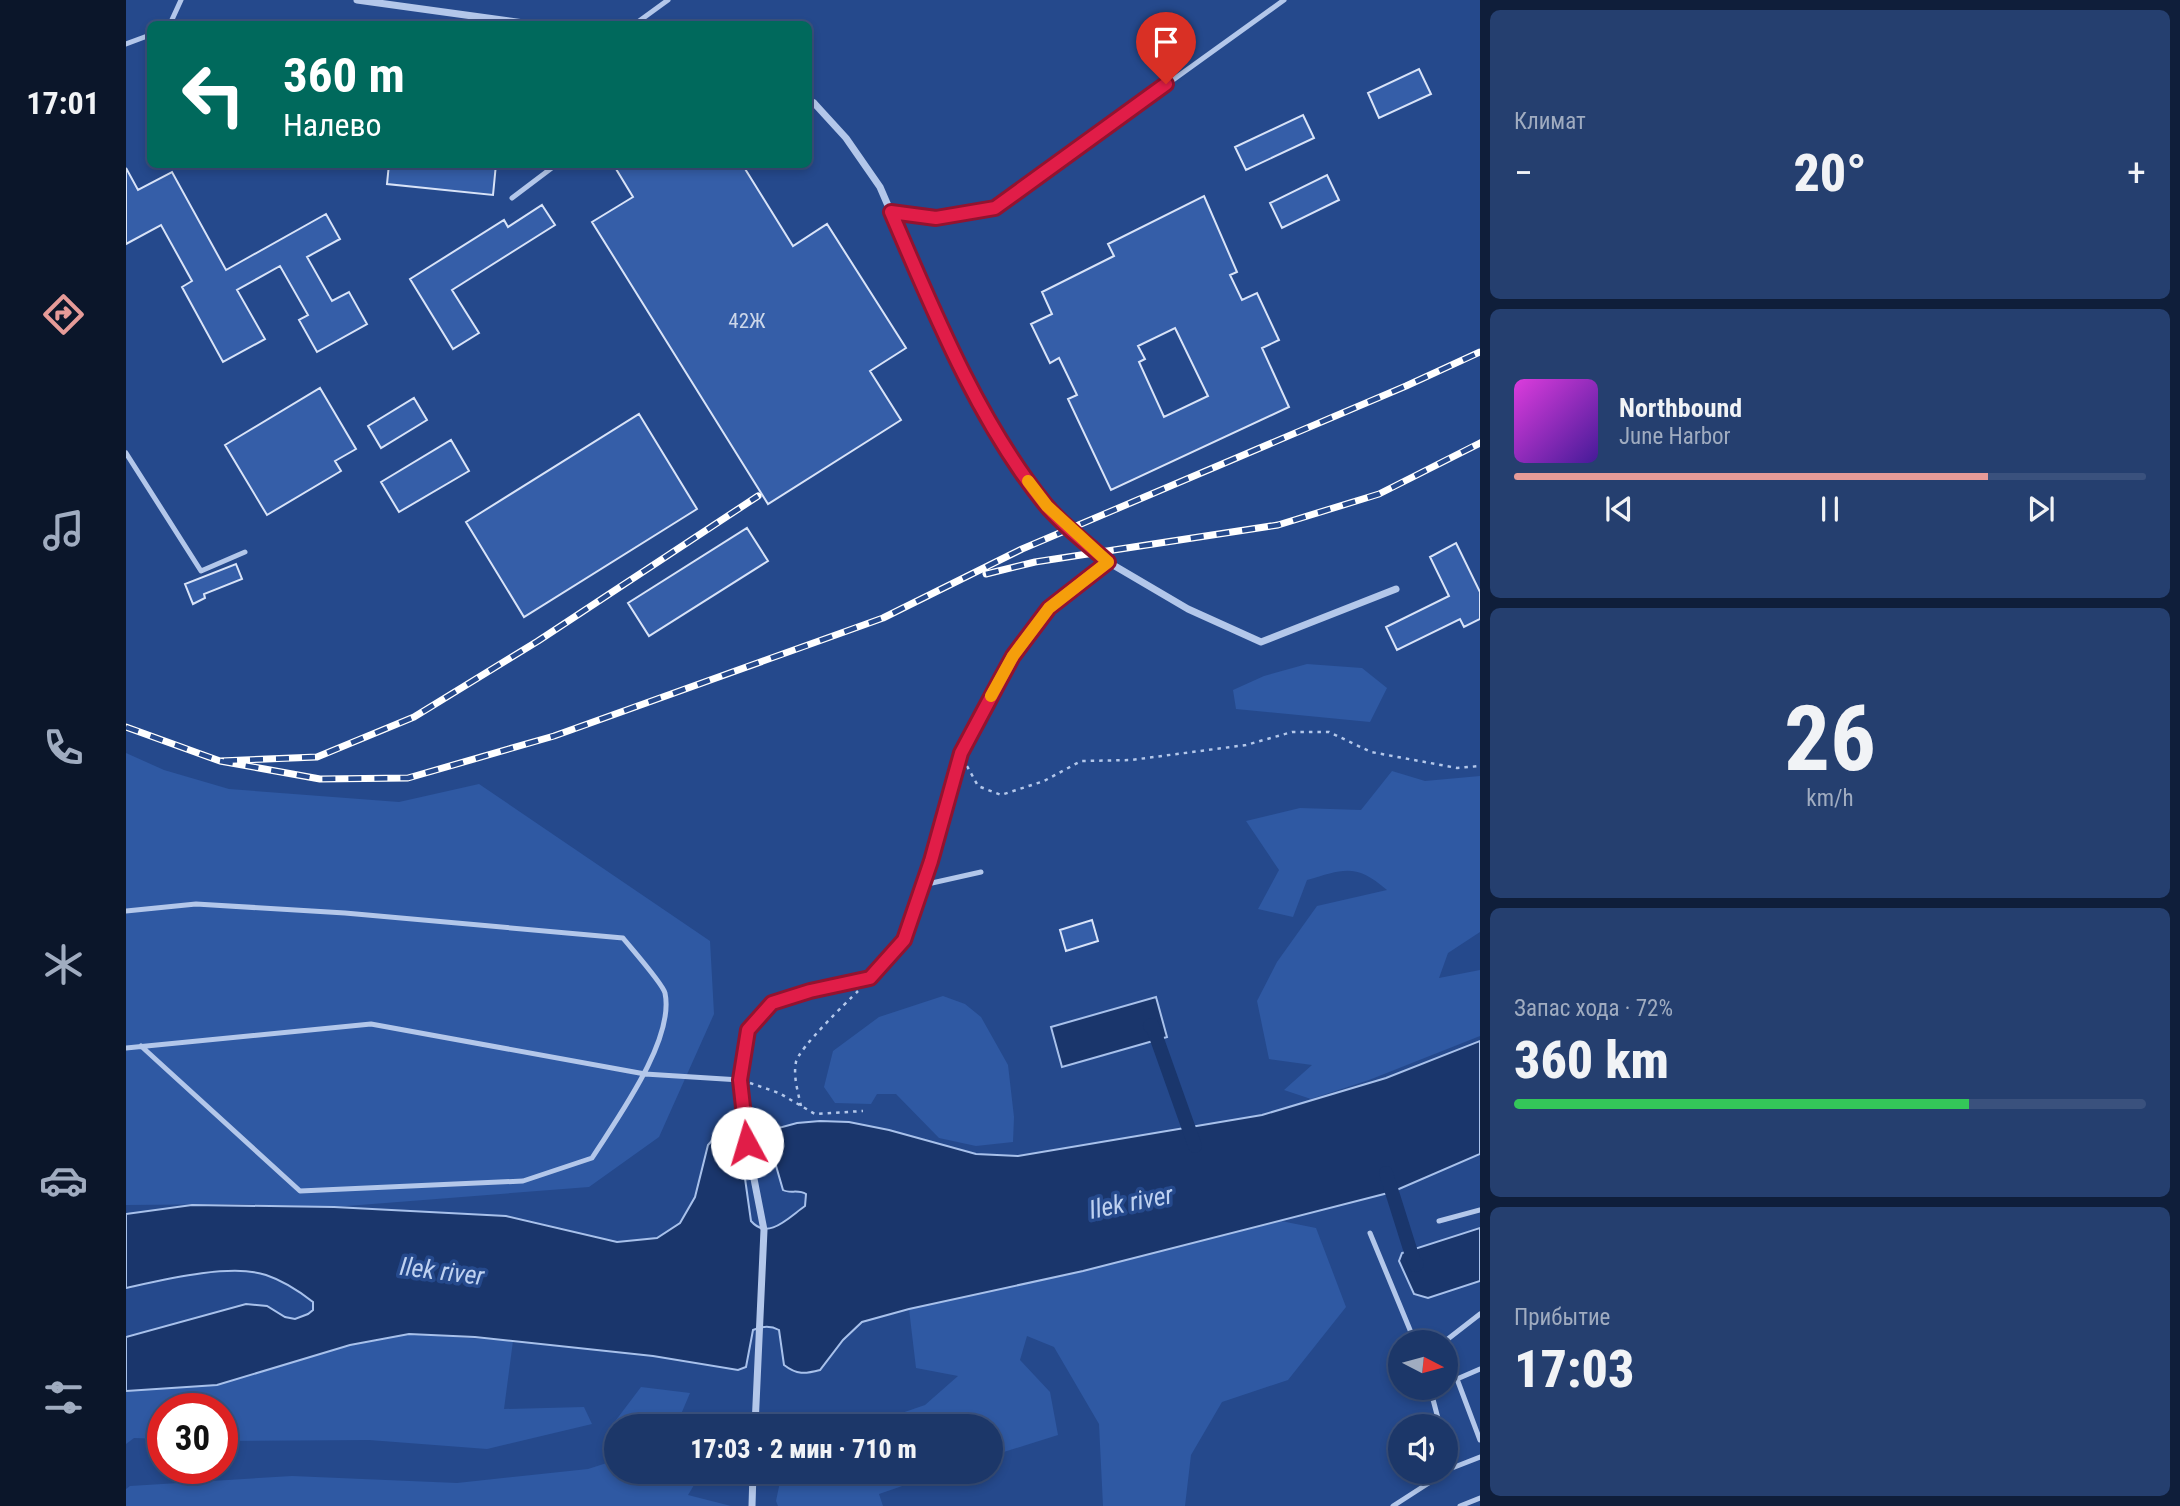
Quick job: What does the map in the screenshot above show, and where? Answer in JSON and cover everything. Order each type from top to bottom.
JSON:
[{"type":"street","points":[[357,0],[509,21]]},
{"type":"street","points":[[812,104],[846,138],[880,187],[924,289],[996,437],[1047,506],[1108,562],[1188,609],[1261,642],[1396,589]]},
{"type":"street","points":[[756,1414],[764,1230],[747,1143],[740,1080],[748,1030],[772,1003],[810,991],[870,978],[904,940],[923,885],[961,753],[1013,656],[1049,608],[1108,562]]},
{"type":"street","points":[[752,1506],[753,1484]]},
{"type":"lane","points":[[171,21],[181,0]]},
{"type":"lane","points":[[639,21],[668,0]]},
{"type":"lane","points":[[891,212],[936,218],[995,208],[1284,0]]},
{"type":"lane","points":[[126,44],[147,36]]},
{"type":"lane","points":[[512,198],[552,168]]},
{"type":"lane","points":[[126,453],[201,571],[245,552]]},
{"type":"lane","points":[[923,885],[981,872]]},
{"type":"lane","points":[[126,911],[196,904],[345,913],[622,938],[665,992],[664,1023],[645,1074],[592,1158],[523,1181],[300,1191],[141,1046]]},
{"type":"lane","points":[[126,1048],[371,1024],[645,1074],[740,1080]]},
{"type":"lane","points":[[1438,1221],[1480,1210]]},
{"type":"lane","points":[[1370,1233],[1410,1330]]},
{"type":"lane","points":[[1458,1331],[1480,1314]]},
{"type":"lane","points":[[1480,1369],[1457,1379],[1480,1440]]},
{"type":"lane","points":[[1458,1466],[1480,1457]]},
{"type":"lane","points":[[1393,1506],[1427,1484]]},
{"type":"lane","points":[[1460,1506],[1480,1498]]},
{"type":"path","points":[[961,753],[978,786],[1001,794],[1044,781],[1081,761],[1131,760],[1246,745],[1292,732],[1329,732],[1371,752],[1457,768],[1480,766]]},
{"type":"path","points":[[801,1106],[796,1083],[796,1060],[822,1027],[870,978]]},
{"type":"path","points":[[740,1080],[779,1093],[816,1114],[863,1111]]},
{"type":"shaded area","points":[[1307,664],[1362,668],[1387,688],[1370,722],[1236,709],[1233,690],[1264,676]]},
{"type":"shaded area","points":[[126,753],[164,770],[229,789],[399,802],[479,784],[710,941],[714,1014],[659,1137],[589,1187],[334,1207],[126,1205]]},
{"type":"shaded area","points":[[1392,771],[1425,781],[1480,776],[1480,932],[1448,953],[1439,978],[1480,970],[1480,1036],[1369,1080],[1311,1099],[1284,1090],[1312,1065],[1269,1059],[1257,1001],[1277,962],[1317,906],[1387,890],[1358,872],[1340,871],[1307,880],[1293,917],[1258,909],[1279,870],[1246,821],[1300,808],[1361,810]]},
{"type":"shaded area","points":[[943,996],[965,1004],[981,1017],[1008,1065],[1014,1117],[1013,1142],[976,1146],[939,1138],[896,1094],[877,1094],[871,1104],[835,1103],[824,1087],[833,1051],[879,1017]]},
{"type":"shaded area","points":[[1281,1221],[1316,1228],[1346,1307],[1288,1380],[1222,1402],[1191,1455],[1185,1506],[1103,1506],[1099,1424],[1054,1347],[1027,1336],[1020,1360],[1050,1392],[1058,1435],[1003,1452],[1003,1414],[899,1414],[925,1405],[958,1376],[916,1368],[909,1309],[1083,1271]]},
{"type":"shaded area","points":[[409,1334],[513,1341],[504,1409],[584,1407],[592,1424],[487,1449],[369,1440],[238,1441],[238,1393],[147,1393],[147,1438],[134,1438],[126,1444],[126,1391],[217,1385],[350,1345]]},
{"type":"shaded area","points":[[641,1387],[690,1393],[681,1414],[621,1414]]},
{"type":"shaded area","points":[[604,1464],[604,1484],[695,1484],[688,1495],[731,1506],[126,1506],[126,1489],[130,1486],[238,1484],[238,1479],[292,1476],[457,1483],[588,1469]]},
{"type":"shaded area","points":[[780,1484],[908,1484],[879,1494],[883,1506],[778,1506],[776,1501]]},
{"type":"water","points":[[1156,997],[1167,1037],[1062,1067],[1051,1027]]},
{"type":"water","name":"Ilek river","points":[[1480,1041],[1480,1154],[1392,1192],[1083,1271],[862,1322],[843,1340],[820,1370],[801,1373],[784,1365],[779,1330],[769,1327],[753,1330],[746,1367],[738,1370],[653,1356],[475,1337],[409,1334],[350,1345],[217,1385],[126,1391],[126,1337],[246,1304],[267,1306],[285,1317],[295,1319],[313,1310],[313,1302],[279,1280],[251,1272],[196,1274],[126,1288],[126,1214],[192,1205],[334,1207],[506,1216],[617,1242],[657,1238],[680,1223],[695,1197],[708,1145],[715,1137],[726,1135],[735,1137],[740,1143],[751,1221],[764,1229],[778,1225],[805,1206],[806,1194],[783,1190],[768,1138],[771,1130],[797,1123],[849,1122],[976,1154],[1018,1156],[1262,1115],[1386,1078]]},
{"type":"water","points":[[1480,1228],[1480,1281],[1428,1298],[1414,1294],[1399,1261],[1402,1253]]},
{"type":"building","points":[[1419,69],[1431,94],[1379,118],[1368,93]]},
{"type":"building","points":[[1303,115],[1314,138],[1246,170],[1235,147]]},
{"type":"building","points":[[126,168],[138,190],[172,172],[226,270],[326,214],[340,239],[307,257],[332,301],[349,292],[367,324],[317,352],[299,320],[308,315],[280,266],[237,290],[265,339],[223,362],[182,287],[192,281],[161,225],[126,244]]},
{"type":"building","points":[[389,168],[496,168],[493,195],[387,184]]},
{"type":"building","points":[[615,168],[744,168],[793,246],[827,224],[906,348],[870,371],[901,420],[768,504],[592,222],[633,197]]},
{"type":"building","points":[[1327,175],[1339,200],[1282,228],[1270,203]]},
{"type":"building","points":[[1204,196],[1237,272],[1230,275],[1242,300],[1257,293],[1279,340],[1262,348],[1289,407],[1111,490],[1068,399],[1077,395],[1059,358],[1050,363],[1031,324],[1052,314],[1042,292],[1114,256],[1108,244]],"holes":[[[1175,328],[1208,396],[1164,417],[1139,362],[1145,359],[1138,346]]]},
{"type":"building","points":[[542,205],[555,225],[452,290],[479,333],[453,349],[410,279],[504,220],[508,227]]},
{"type":"building","points":[[320,388],[356,449],[335,461],[341,471],[267,515],[225,445]]},
{"type":"building","points":[[414,398],[427,420],[381,448],[368,426]]},
{"type":"building","points":[[639,414],[697,509],[524,617],[466,522]]},
{"type":"building","points":[[451,440],[469,471],[399,512],[381,482]]},
{"type":"building","points":[[747,528],[768,561],[649,636],[628,603]]},
{"type":"building","points":[[1456,543],[1480,592],[1480,619],[1464,627],[1460,619],[1397,650],[1386,627],[1449,596],[1430,557]]},
{"type":"building","points":[[236,564],[242,579],[204,594],[205,598],[193,604],[185,584]]},
{"type":"building","points":[[1092,920],[1098,941],[1066,951],[1060,930]]},
{"type":"waterway","points":[[1150,1026],[1152,1025],[1195,1146]]},
{"type":"waterway","points":[[1386,1173],[1415,1265],[1417,1264]]},
{"type":"railway","points":[[220,761],[320,779],[408,778],[554,736],[883,618],[1022,549],[1480,352]]},
{"type":"railway","points":[[986,574],[1035,562],[1278,525],[1379,494],[1480,443]]},
{"type":"railway","points":[[126,727],[220,761],[317,757],[414,717],[538,641],[758,496]]},
{"type":"slow traffic","points":[[991,696],[1013,656],[1049,608],[1108,562],[1047,506],[1028,481]]},
{"type":"route","points":[[747,1143],[740,1080],[748,1030],[772,1003],[810,991],[870,978],[904,940],[931,861],[961,753],[1000,680],[1013,656],[1049,608],[1108,562],[1047,506],[996,437],[924,289],[891,212],[936,218],[995,208],[1166,84]]}]
